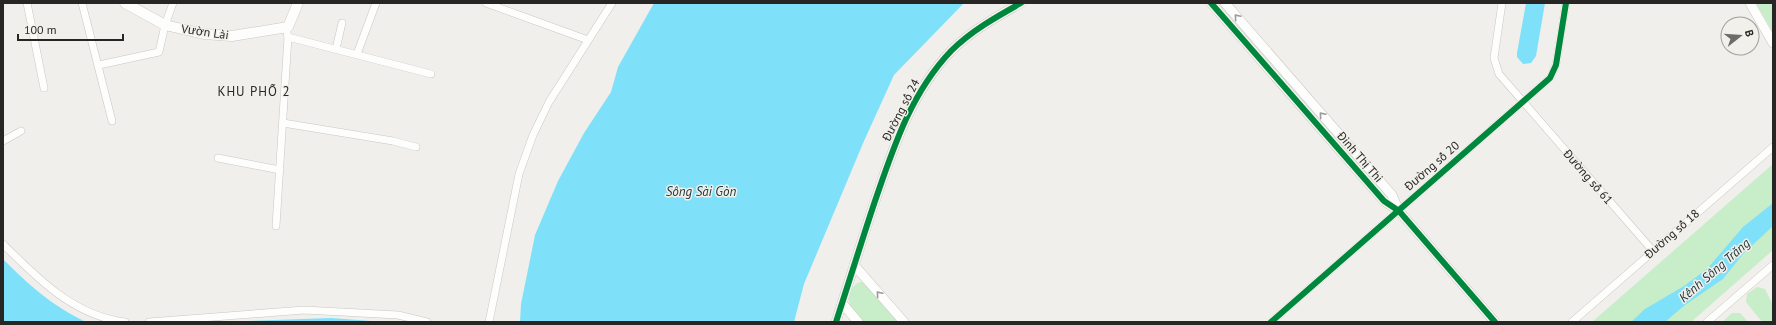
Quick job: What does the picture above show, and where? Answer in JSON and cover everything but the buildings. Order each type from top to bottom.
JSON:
[{"type":"main road","name":"Vườn Lài","points":[[125,3],[165,25],[191,32],[232,36],[287,32]]},
{"type":"main road","points":[[287,32],[298,3]]},
{"type":"street","points":[[26,3],[44,88]]},
{"type":"street","points":[[82,3],[112,121]]},
{"type":"street","points":[[99,65],[160,52],[165,25],[173,3]]},
{"type":"street","points":[[357,54],[376,3]]},
{"type":"street","points":[[486,3],[588,40]]},
{"type":"street","points":[[489,322],[519,174],[533,134],[549,102],[612,3]]},
{"type":"street","name":"Đường số 24","points":[[836,322],[897,138],[917,98],[932,75],[966,37],[1021,3]]},
{"type":"street","name":"Đinh Thị Thi","points":[[1211,3],[1384,201],[1398,211],[1495,322]]},
{"type":"street","name":"Đinh Thị Thi","points":[[1225,3],[1392,195],[1398,211]]},
{"type":"street","points":[[1502,3],[1495,48],[1495,66],[1499,74],[1523,103]]},
{"type":"street","name":"Đường số 20","points":[[1271,322],[1550,78],[1553,72],[1566,3]]},
{"type":"street","points":[[1750,3],[1773,42]]},
{"type":"street","points":[[336,49],[342,23]]},
{"type":"street","points":[[276,226],[287,32],[336,49],[431,74]]},
{"type":"street","name":"Đường số 61","points":[[1523,103],[1653,251]]},
{"type":"street","points":[[283,123],[393,141],[416,147]]},
{"type":"street","points":[[3,141],[21,131]]},
{"type":"street","name":"Đường số 18","points":[[1572,322],[1773,147]]},
{"type":"street","points":[[218,158],[278,170]]},
{"type":"street","points":[[3,244],[44,284],[63,298],[84,310],[105,318],[125,322]]},
{"type":"street","points":[[854,265],[904,322]]},
{"type":"street","points":[[1708,322],[1773,265]]},
{"type":"street","points":[[842,303],[858,322]]},
{"type":"street","points":[[149,322],[283,310],[310,310],[398,315],[427,322]]},
{"type":"green space","points":[[1756,3],[1773,3],[1773,32]]},
{"type":"green space","points":[[1773,164],[1773,250],[1691,322],[1592,322]]},
{"type":"green space","points":[[862,282],[899,322],[863,322],[852,309],[849,300],[855,285]]},
{"type":"green space","points":[[1757,287],[1765,289],[1773,305],[1773,322],[1762,322],[1746,302],[1747,294]]},
{"type":"green space","points":[[1732,313],[1740,313],[1748,322],[1722,322]]},
{"type":"water","name":"Sông Sài Gòn","points":[[654,3],[964,3],[894,75],[864,141],[804,284],[794,322],[520,322],[521,304],[535,235],[558,181],[584,133],[611,92],[618,67]]},
{"type":"water","points":[[1526,3],[1545,3],[1536,56],[1531,63],[1523,64],[1517,57],[1517,53]]},
{"type":"water","name":"Kênh Sông Trăng","points":[[1773,203],[1773,226],[1743,254],[1723,279],[1685,305],[1665,322],[1631,322],[1645,309],[1684,286],[1707,269],[1743,227]]},
{"type":"water","points":[[3,259],[22,278],[51,302],[73,316],[86,322],[3,322]]},
{"type":"water","points":[[331,318],[384,322],[242,322],[247,321]]},
{"type":"cycle path","points":[[836,322],[888,163],[904,123],[924,85],[951,51],[967,37],[1021,3]]},
{"type":"cycle path","points":[[1211,3],[1384,201],[1399,211],[1495,322]]},
{"type":"cycle path","points":[[1271,322],[1550,78],[1556,65],[1566,3]]},
{"type":"district","name":"KHU PHỐ 2","points":[[254,91]]}]
